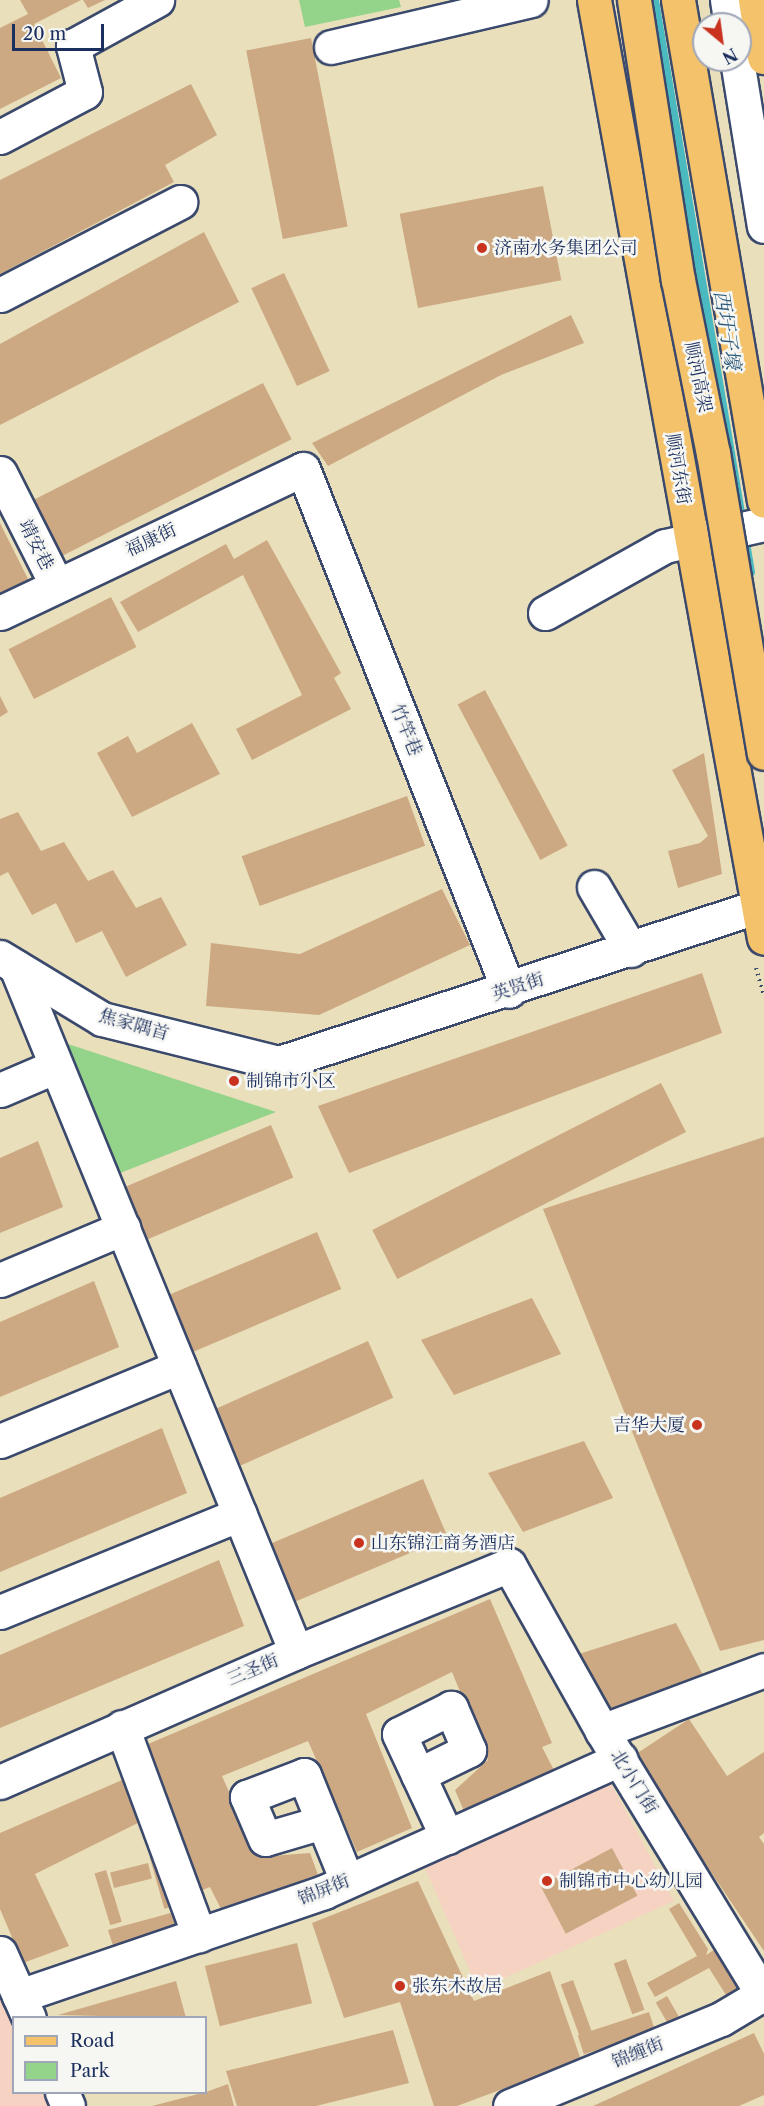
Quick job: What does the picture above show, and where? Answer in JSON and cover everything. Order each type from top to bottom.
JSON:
[{"type":"main road","name":"顺河东街","points":[[594,0],[690,540],[762,922]]},
{"type":"main road","name":"顺河高架","points":[[634,0],[678,280],[714,453],[764,753]]},
{"type":"main road","points":[[755,0],[764,57]]},
{"type":"main road","points":[[680,7],[764,501]]},
{"type":"street","points":[[0,137],[86,92],[73,46],[157,0]]},
{"type":"street","points":[[331,46],[531,0]]},
{"type":"street","points":[[739,72],[764,226]]},
{"type":"street","points":[[0,295],[180,202]]},
{"type":"street","name":"福康街","points":[[0,613],[56,584],[303,469]]},
{"type":"street","name":"竹竿巷","points":[[303,469],[509,991]]},
{"type":"street","name":"靖安巷","points":[[0,473],[56,584]]},
{"type":"street","points":[[545,613],[665,546],[764,524]]},
{"type":"street","points":[[594,887],[631,950]]},
{"type":"street","name":"英贤街","points":[[279,1063],[631,950],[762,922]]},
{"type":"street","points":[[8,962],[57,1066],[296,1652]]},
{"type":"street","name":"焦家隅首","points":[[8,962],[102,1019],[279,1063]]},
{"type":"street","points":[[0,1090],[57,1066]]},
{"type":"street","points":[[0,1280],[123,1228]]},
{"type":"street","points":[[0,1441],[179,1368]]},
{"type":"street","points":[[0,1612],[240,1514]]},
{"type":"street","name":"三圣街","points":[[0,1782],[296,1652],[509,1565]]},
{"type":"street","name":"北小门街","points":[[509,1565],[602,1731],[763,1995]]},
{"type":"street","points":[[602,1731],[764,1670]]},
{"type":"street","points":[[122,1727],[199,1935]]},
{"type":"street","name":"锦屏街","points":[[24,2007],[199,1935],[347,1881],[620,1759]]},
{"type":"street","points":[[418,1775],[447,1837]]},
{"type":"street","points":[[323,1822],[347,1881]]},
{"type":"street","points":[[0,1953],[24,2007]]},
{"type":"street","name":"锦缠街","points":[[510,2106],[721,2019],[763,1995]]},
{"type":"shaded area","name":"制锦市中心幼儿园","points":[[610,1782],[674,1901],[484,1987],[474,1980],[422,1861]]},
{"type":"shaded area","points":[[0,1953],[14,2016],[12,2094],[62,2094],[68,2106],[0,2106]]},
{"type":"green space","points":[[299,0],[399,0],[401,7],[305,27]]},
{"type":"green space","points":[[68,1044],[276,1112],[115,1175]]},
{"type":"building","points":[[20,0],[81,0],[34,24],[61,78],[0,109],[0,28],[28,14]]},
{"type":"building","points":[[83,0],[105,0],[88,8]]},
{"type":"building","points":[[311,38],[348,226],[283,239],[246,51]]},
{"type":"building","points":[[191,84],[217,135],[165,165],[174,182],[0,274],[0,180]]},
{"type":"building","name":"济南水务集团公司","points":[[543,186],[561,280],[418,308],[400,214]]},
{"type":"building","points":[[204,232],[239,302],[0,425],[0,344]]},
{"type":"building","points":[[284,273],[330,371],[297,386],[251,288]]},
{"type":"building","points":[[571,315],[584,343],[501,375],[328,466],[312,443]]},
{"type":"building","points":[[263,383],[292,439],[59,558],[30,501]]},
{"type":"building","points":[[0,523],[30,583],[0,599]]},
{"type":"building","points":[[267,540],[341,673],[334,678],[351,709],[252,760],[236,729],[302,695],[243,575],[138,632],[120,602],[226,544],[234,559]]},
{"type":"building","points":[[111,597],[136,647],[34,699],[9,649]]},
{"type":"building","points":[[485,690],[568,845],[540,860],[458,705]]},
{"type":"building","points":[[0,696],[8,712],[0,717]]},
{"type":"building","points":[[192,723],[220,774],[132,817],[97,753],[128,736],[137,753]]},
{"type":"building","points":[[704,753],[722,874],[678,888],[668,851],[700,843],[708,836],[672,770]]},
{"type":"building","points":[[407,796],[425,846],[260,906],[242,856]]},
{"type":"building","points":[[18,812],[41,851],[64,842],[88,881],[113,870],[136,908],[161,897],[187,945],[126,977],[102,931],[76,943],[56,903],[32,915],[8,872],[0,876],[0,819]]},
{"type":"building","points":[[442,889],[470,945],[319,1015],[206,1006],[211,943],[300,954]]},
{"type":"building","points":[[702,973],[722,1033],[349,1173],[318,1106]]},
{"type":"building","points":[[661,1083],[686,1132],[397,1279],[372,1230]]},
{"type":"building","points":[[271,1125],[293,1177],[140,1243],[117,1190]]},
{"type":"building","name":"吉华大厦","points":[[764,1137],[764,1640],[720,1651],[543,1209]]},
{"type":"building","points":[[38,1141],[63,1207],[0,1233],[0,1158]]},
{"type":"building","points":[[317,1232],[341,1289],[188,1354],[163,1297]]},
{"type":"building","points":[[94,1281],[119,1347],[0,1397],[0,1322]]},
{"type":"building","points":[[532,1298],[561,1354],[454,1395],[421,1340]]},
{"type":"building","points":[[368,1341],[393,1398],[241,1466],[215,1409]]},
{"type":"building","points":[[162,1428],[187,1493],[0,1572],[0,1498]]},
{"type":"building","points":[[584,1441],[613,1498],[523,1532],[488,1473]]},
{"type":"building","name":"山东锦江商务酒店","points":[[423,1479],[448,1537],[294,1602],[269,1544]]},
{"type":"building","points":[[219,1560],[244,1626],[0,1728],[0,1655]]},
{"type":"building","points":[[490,1599],[552,1743],[542,1747],[558,1778],[467,1818],[455,1790],[488,1760],[452,1672],[366,1714],[412,1828],[357,1852],[308,1741],[222,1776],[258,1857],[310,1853],[321,1883],[225,1917],[210,1887],[200,1891],[141,1747]]},
{"type":"building","points":[[676,1623],[705,1679],[614,1713],[579,1654]]},
{"type":"building","points":[[689,1719],[727,1776],[764,1752],[764,1833],[759,1837],[764,1844],[764,1951],[633,1756]]},
{"type":"building","points":[[129,1777],[148,1818],[35,1874],[69,1946],[23,1963],[0,1909],[0,1833]]},
{"type":"building","points":[[612,1848],[637,1896],[566,1934],[540,1886]]},
{"type":"building","points":[[163,1853],[178,1905],[164,1909],[150,1857]]},
{"type":"building","points":[[148,1863],[152,1879],[114,1888],[110,1872]]},
{"type":"building","points":[[106,1870],[122,1922],[110,1925],[95,1874]]},
{"type":"building","name":"张东木故居","points":[[418,1881],[474,2001],[550,1971],[581,2060],[457,2106],[434,2106],[400,2002],[344,2018],[312,1923]]},
{"type":"building","points":[[679,1903],[708,1949],[706,1955],[714,1950],[742,1997],[731,2003],[709,1968],[655,1997],[647,1983],[697,1956],[669,1909]]},
{"type":"building","points":[[182,1910],[186,1925],[114,1949],[108,1930]]},
{"type":"building","points":[[297,1943],[312,2003],[220,2026],[205,1966]]},
{"type":"building","points":[[626,1959],[644,2010],[632,2014],[614,1963]]},
{"type":"building","points":[[573,1980],[591,2031],[579,2035],[561,1984]]},
{"type":"building","points":[[176,1981],[185,2016],[101,2016],[58,2015]]},
{"type":"building","points":[[667,1996],[684,2025],[673,2032],[656,2002]]},
{"type":"building","points":[[649,2012],[655,2031],[584,2054],[578,2035]]},
{"type":"building","points":[[393,2030],[409,2083],[316,2106],[237,2106],[226,2071]]},
{"type":"building","points":[[754,2033],[764,2054],[764,2095],[739,2106],[593,2106]]},
{"type":"building","points":[[228,2084],[234,2106],[152,2106],[198,2094],[207,2094],[207,2092]]},
{"type":"waterway","name":"西圩子壕","points":[[654,0],[750,572]]},
{"type":"place","name":"济南水务集团公司","points":[[482,248]]},
{"type":"place","name":"制锦市小区","points":[[234,1081]]},
{"type":"place","name":"吉华大厦","points":[[697,1425]]},
{"type":"place","name":"山东锦江商务酒店","points":[[359,1543]]},
{"type":"place","name":"制锦市中心幼儿园","points":[[547,1881]]},
{"type":"place","name":"张东木故居","points":[[400,1986]]}]
